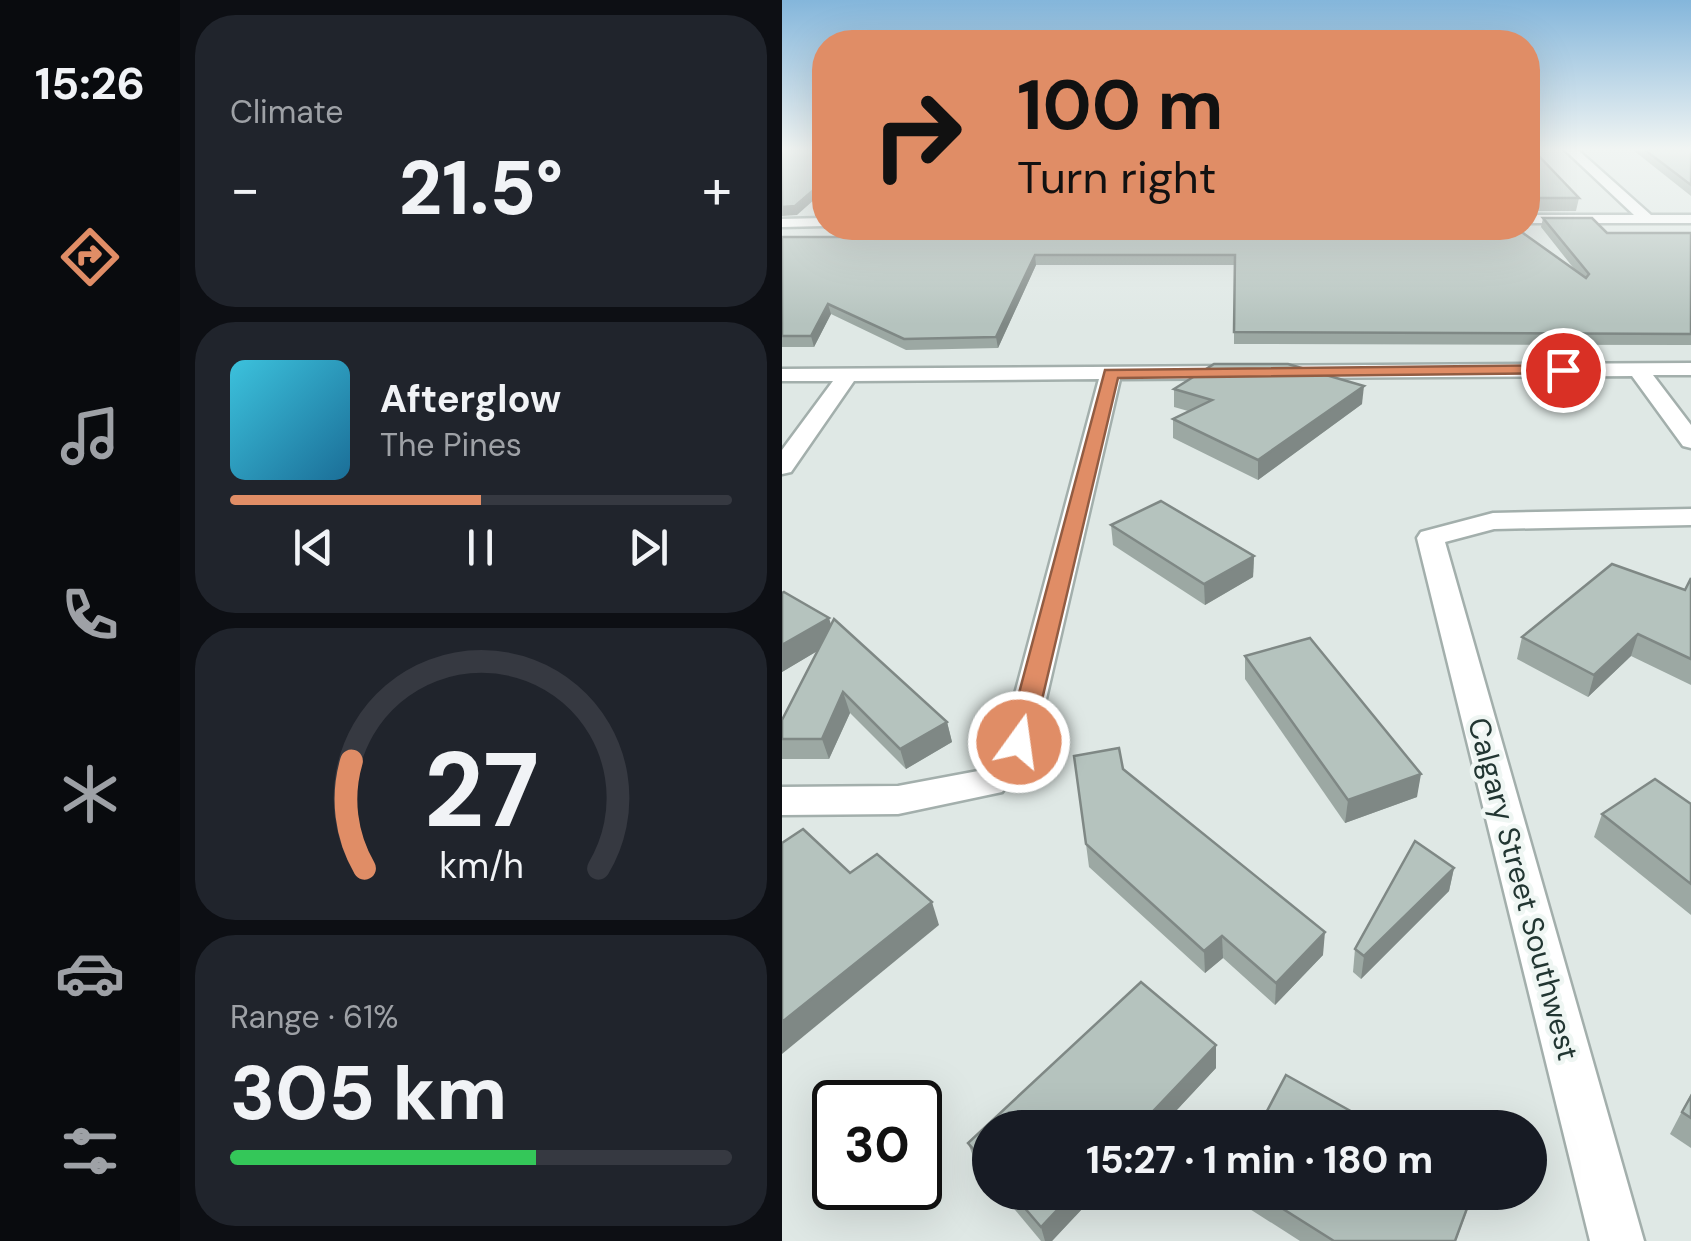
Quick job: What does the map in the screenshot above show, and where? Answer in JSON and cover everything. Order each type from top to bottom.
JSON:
[{"type":"street","points":[[1635,208],[1646,218]]},
{"type":"street","points":[[1540,219],[1690,218]]},
{"type":"street","points":[[782,223],[812,222]]},
{"type":"street","points":[[1638,369],[1690,441]]},
{"type":"street","points":[[782,375],[1690,369]]},
{"type":"street","points":[[782,467],[848,374]]},
{"type":"street","points":[[782,801],[898,800],[989,782],[1019,742],[1111,374]]},
{"type":"street","name":"Calgary Street Southwest","points":[[1617,1241],[1430,538],[1492,521],[1690,517]]},
{"type":"building","points":[[1543,218],[1592,218],[1607,233],[1691,233],[1691,334],[1234,332],[1235,255],[1035,255],[996,337],[904,339],[828,304],[811,336],[782,336],[782,237],[1533,240],[1586,278],[1589,274]]},
{"type":"building","points":[[1214,364],[1288,364],[1364,386],[1258,460],[1173,419],[1212,400],[1174,389]]},
{"type":"building","points":[[1161,501],[1254,556],[1204,584],[1111,525]]},
{"type":"building","points":[[1612,564],[1685,590],[1691,578],[1691,659],[1638,634],[1594,675],[1522,637]]},
{"type":"building","points":[[782,593],[829,618],[782,645]]},
{"type":"building","points":[[834,619],[947,722],[900,749],[843,692],[822,739],[782,739],[782,720]]},
{"type":"building","points":[[1310,638],[1421,774],[1348,800],[1245,656]]},
{"type":"building","points":[[1119,748],[1123,769],[1325,932],[1276,983],[1222,936],[1204,951],[1086,844],[1074,756]]},
{"type":"building","points":[[1655,779],[1691,804],[1691,884],[1602,814]]},
{"type":"building","points":[[803,829],[850,873],[877,854],[932,902],[782,1022],[782,843]]},
{"type":"building","points":[[1415,841],[1454,868],[1364,956],[1355,949]]},
{"type":"building","points":[[1141,982],[1216,1045],[1154,1110],[1003,1110]]},
{"type":"building","points":[[1286,1075],[1349,1110],[1268,1110]]},
{"type":"building","points":[[1691,1096],[1691,1118],[1682,1112]]},
{"type":"building","points":[[1026,1210],[1057,1210],[1041,1227]]},
{"type":"building","points":[[1285,1210],[1466,1210],[1455,1241],[1334,1241]]},
{"type":"route","points":[[1019,742],[1111,374],[1563,370]]}]
